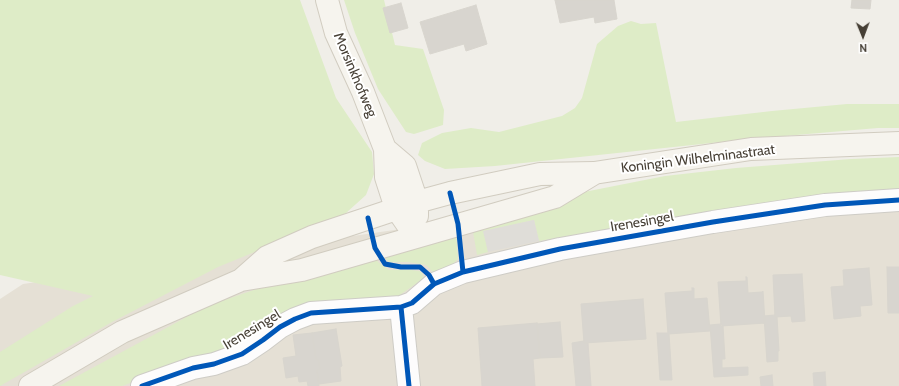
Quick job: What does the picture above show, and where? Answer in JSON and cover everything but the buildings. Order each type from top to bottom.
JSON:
[{"type":"main road","name":"Morsinkhofweg","points":[[327,0],[336,33],[363,92],[385,149],[386,177],[396,208],[416,237]]},
{"type":"main road","name":"Koningin Wilhelminastraat","points":[[241,280],[267,257],[312,237],[396,208],[450,193],[540,174],[594,173],[751,149],[899,143]]},
{"type":"main road","name":"Morsinkhofweg","points":[[385,149],[405,166],[418,202],[416,237]]},
{"type":"main road","name":"Koningin Wilhelminastraat","points":[[30,386],[122,332],[241,280],[302,270],[555,197],[594,173]]},
{"type":"street","name":"Irenesingel","points":[[142,386],[193,368],[214,364],[242,354],[280,327],[311,313],[401,307],[412,303],[434,284],[463,272],[560,248],[825,205],[899,200]]},
{"type":"street","points":[[401,307],[409,386]]},
{"type":"shaded area","points":[[724,182],[899,192],[899,386],[0,386],[0,299],[23,284]]},
{"type":"shaded area","points":[[534,220],[539,241],[488,252],[483,231]]},
{"type":"green space","points":[[0,0],[300,0],[336,98],[372,152],[374,174],[366,195],[346,213],[333,220],[218,267],[112,322],[0,386],[0,352],[73,306],[93,296],[0,275]]},
{"type":"green space","points":[[344,0],[384,0],[395,45],[423,49],[444,110],[443,125],[414,134],[406,132],[378,89],[355,33]]},
{"type":"green space","points":[[631,21],[641,24],[656,23],[676,122],[847,104],[899,104],[899,128],[878,128],[749,139],[495,166],[445,169],[425,161],[418,155],[422,143],[442,133],[471,128],[499,132],[562,116],[575,108],[582,98],[597,44],[618,26]]},
{"type":"green space","points":[[899,157],[899,190],[699,213],[539,241],[534,220],[484,231],[488,252],[477,255],[472,226],[584,192],[665,176],[736,168],[851,159]]},
{"type":"green space","points":[[456,232],[458,259],[453,264],[433,272],[426,265],[408,262],[389,262],[381,253]]},
{"type":"green space","points":[[375,256],[378,262],[389,270],[419,271],[422,273],[424,278],[397,297],[253,335],[228,351],[197,359],[122,386],[59,386],[207,306],[280,281]]},
{"type":"cycle path","points":[[450,193],[458,224],[463,272]]},
{"type":"cycle path","points":[[409,386],[401,307],[412,303],[434,284],[463,272],[560,249],[713,222],[825,205],[899,200]]},
{"type":"cycle path","points":[[368,218],[375,248],[385,264],[401,267],[420,267],[429,275],[434,284]]},
{"type":"cycle path","points":[[142,386],[193,368],[214,364],[242,354],[280,327],[311,313],[401,307]]}]
